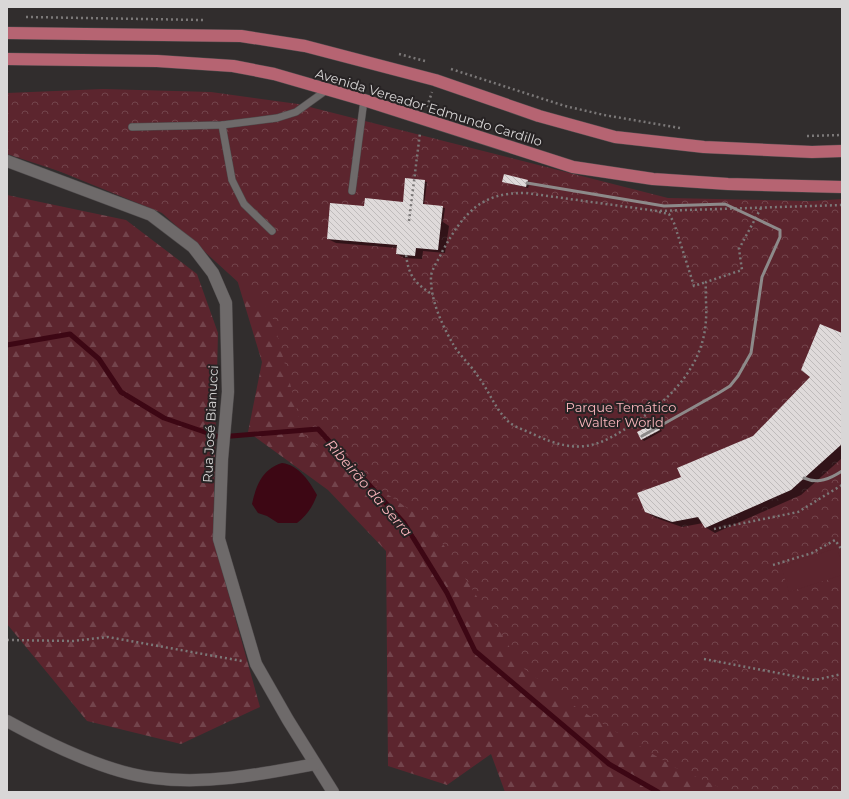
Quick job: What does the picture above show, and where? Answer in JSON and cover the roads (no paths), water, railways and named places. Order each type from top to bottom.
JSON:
[{"type":"main road","name":"Avenida Vereador Edmundo Cardillo","points":[[7,33],[241,36],[306,46],[435,80],[540,116],[615,137],[704,147],[812,152],[842,151]]},
{"type":"main road","name":"Avenida Vereador Edmundo Cardillo","points":[[7,60],[157,61],[233,66],[274,74],[364,100],[573,167],[653,179],[728,184],[842,186]]},
{"type":"street","name":"Rua José Bianucci","points":[[7,161],[151,215],[193,247],[213,273],[226,303],[228,392],[222,459],[219,538],[256,664],[333,792]]},
{"type":"street","points":[[7,721],[38,738],[113,769],[154,778],[198,780],[262,774],[315,764]]},
{"type":"lane","points":[[132,127],[222,124],[277,118],[296,112],[328,90]]},
{"type":"lane","points":[[352,191],[364,100]]},
{"type":"lane","points":[[222,124],[232,180],[244,204],[272,230]]},
{"type":"waterway","name":"Ribeirão da Serra","points":[[7,345],[70,334],[99,359],[121,392],[164,418],[219,437],[318,429],[404,523],[447,593],[475,651],[609,764],[658,792]]},
{"type":"railway","points":[[527,183],[664,206],[725,204],[780,230],[780,237],[762,277],[751,353],[738,376],[730,386],[642,436]]},
{"type":"railway","points":[[804,478],[819,481],[842,471]]},
{"type":"park label","name":"Parque Temático Walter World","points":[[621,414]]}]
